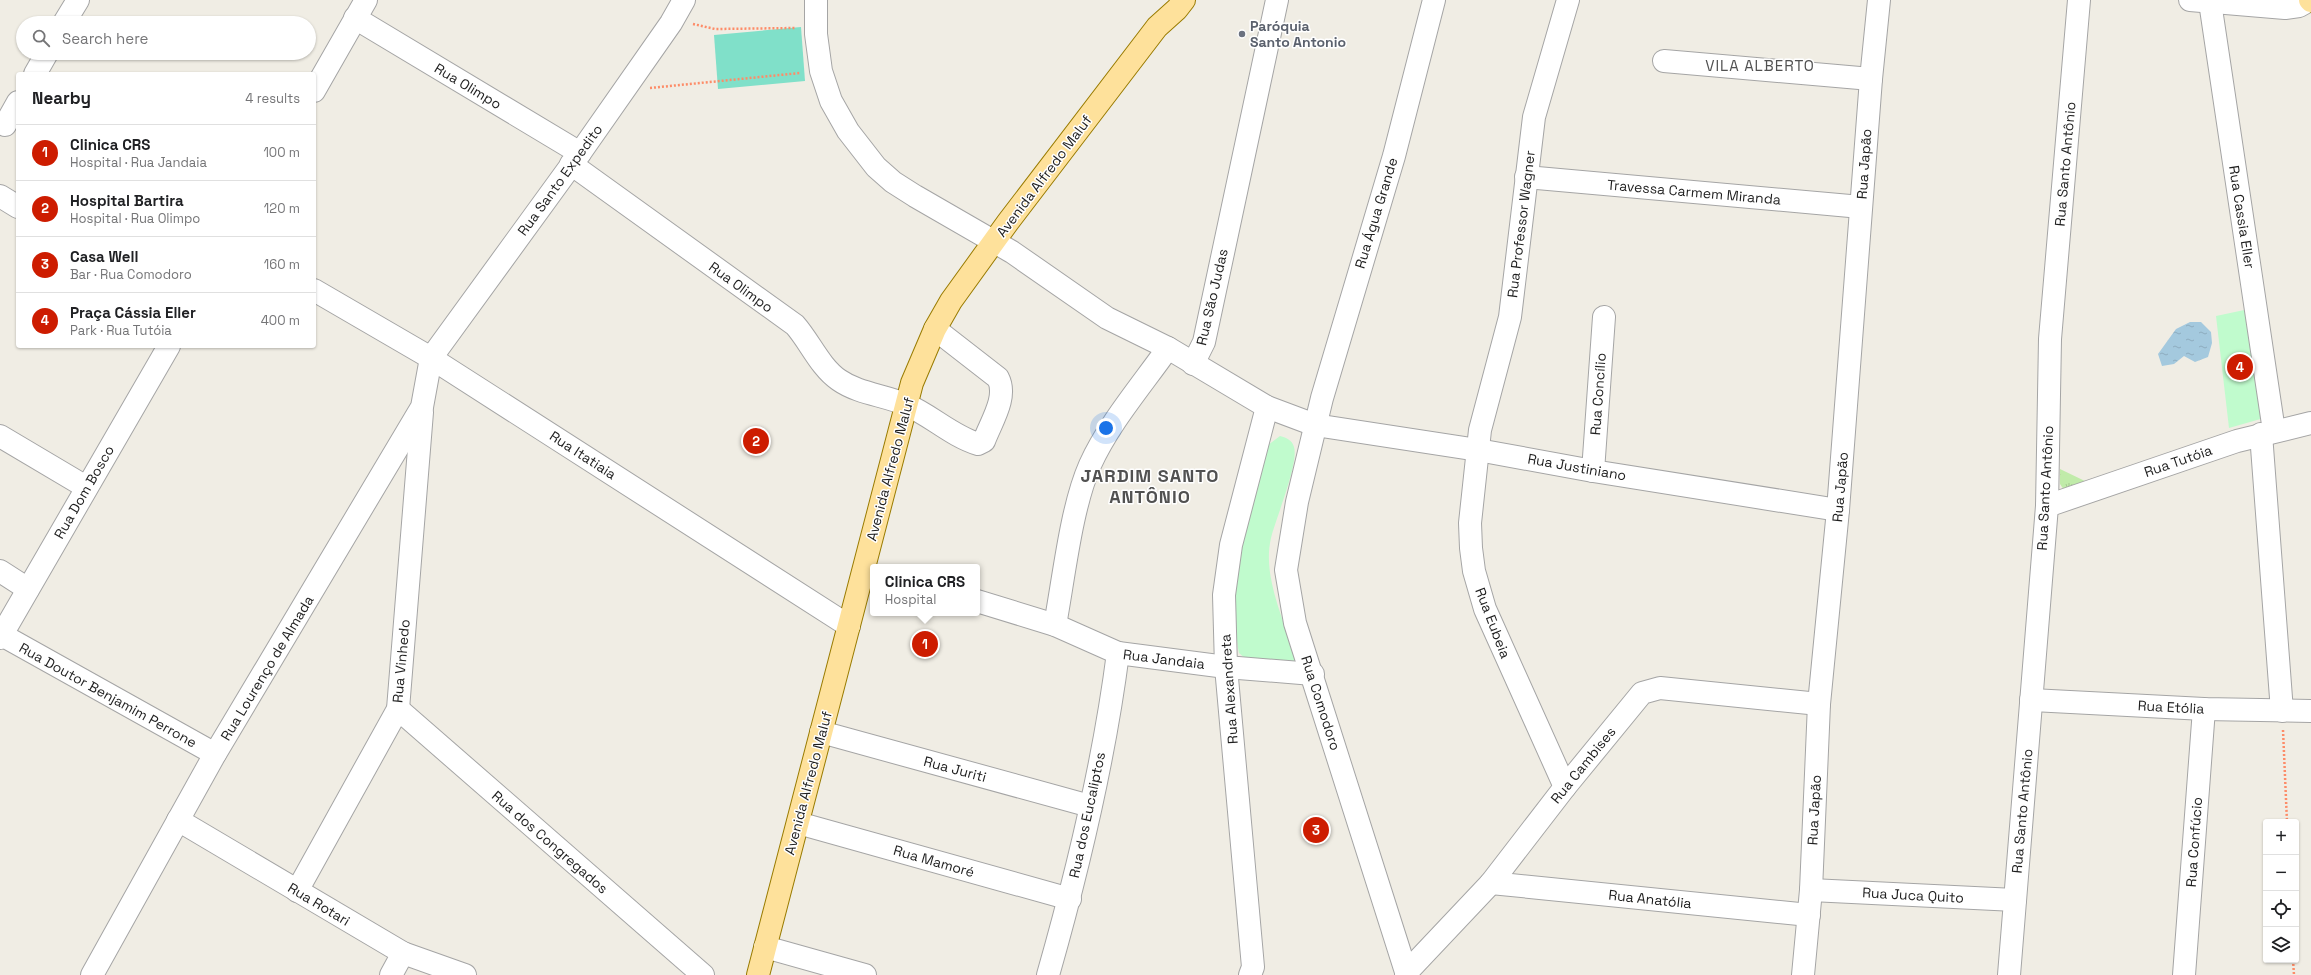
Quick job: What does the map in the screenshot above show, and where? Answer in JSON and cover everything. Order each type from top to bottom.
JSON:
[{"type":"main road","name":"Avenida Alfredo Maluf","points":[[1157,27],[1169,0]]},
{"type":"main road","name":"Avenida Alfredo Maluf","points":[[758,975],[820,732],[849,626],[869,568],[912,383],[935,329],[951,301],[994,242],[1157,27],[1177,9],[1184,0]]},
{"type":"street","points":[[68,16],[78,0]]},
{"type":"street","name":"Rua Santo Expedito","points":[[431,358],[576,159],[624,91],[684,0]]},
{"type":"street","name":"Rua São Judas","points":[[816,0],[816,34],[821,71],[831,101],[848,131],[876,167],[893,182],[994,242],[1107,318],[1168,348],[1193,364],[1204,342],[1276,0]]},
{"type":"street","name":"Rua Água Grande","points":[[1315,425],[1370,232],[1394,156],[1434,0]]},
{"type":"street","name":"Rua Professor Wagner","points":[[1478,450],[1480,430],[1510,317],[1526,177],[1538,98],[1568,0]]},
{"type":"street","name":"Rua Japão","points":[[1803,975],[1811,890],[1819,704],[1838,510],[1871,79],[1879,0]]},
{"type":"street","name":"Rua Santo Antônio","points":[[2009,975],[2047,506],[2050,339],[2079,0]]},
{"type":"street","points":[[2200,1],[2285,8],[2299,6],[2310,0]]},
{"type":"street","name":"Rua Cassia Eller","points":[[2200,1],[2268,432],[2282,711]]},
{"type":"street","points":[[316,87],[360,9]]},
{"type":"street","name":"Rua Olimpo","points":[[360,9],[576,159],[795,326],[807,339],[826,368],[838,380],[871,395],[907,405],[963,440],[978,444],[984,441],[1002,395],[1002,386],[998,378],[935,329]]},
{"type":"street","points":[[36,72],[43,60]]},
{"type":"street","points":[[1664,61],[1871,79]]},
{"type":"street","points":[[5,125],[16,106]]},
{"type":"street","name":"Travessa Carmem Miranda","points":[[1526,177],[1861,207]]},
{"type":"street","points":[[0,196],[16,206]]},
{"type":"street","name":"Rua Itatiaia","points":[[316,291],[431,358],[849,626]]},
{"type":"street","name":"Rua Concílio","points":[[1593,471],[1604,317]]},
{"type":"street","name":"Rua Dom Bosco","points":[[1,636],[168,348]]},
{"type":"street","points":[[1055,625],[1077,507],[1090,466],[1103,440],[1168,348]]},
{"type":"street","name":"Rua Lourenço de Almada","points":[[92,975],[215,754],[422,407],[431,358]]},
{"type":"street","name":"Rua Justiniano","points":[[1193,364],[1266,407],[1315,425],[1478,450],[1593,471],[1838,510]]},
{"type":"street","name":"Rua Vinhedo","points":[[297,891],[398,709],[422,407]]},
{"type":"street","name":"Rua Alexandreta","points":[[1253,972],[1226,667],[1224,595],[1226,570],[1237,519],[1266,407]]},
{"type":"street","name":"Rua Tutóia","points":[[2047,506],[2268,432],[2311,423]]},
{"type":"street","name":"Rua Comodoro","points":[[1315,425],[1297,502],[1286,570],[1288,595],[1295,623],[1313,674],[1407,974]]},
{"type":"street","points":[[0,436],[86,487]]},
{"type":"street","name":"Rua Eubeia","points":[[1478,450],[1470,523],[1474,571],[1484,609],[1564,786]]},
{"type":"street","points":[[0,571],[28,589]]},
{"type":"street","name":"Rua Jandaia","points":[[980,602],[1055,625],[1118,653],[1226,667],[1313,674]]},
{"type":"street","name":"Rua Doutor Benjamim Perrone","points":[[1,636],[215,754]]},
{"type":"street","name":"Rua dos Eucaliptos","points":[[1048,975],[1070,899],[1090,806],[1118,653]]},
{"type":"street","name":"Rua Cambises","points":[[1407,974],[1491,883],[1564,786],[1637,697],[1647,690],[1660,688],[1819,704]]},
{"type":"street","name":"Rua Etólia","points":[[2031,700],[2204,710],[2311,711]]},
{"type":"street","name":"Rua dos Congregados","points":[[398,709],[703,975]]},
{"type":"street","name":"Rua Confúcio","points":[[2184,975],[2204,710]]},
{"type":"street","name":"Rua Juriti","points":[[820,732],[1090,806]]},
{"type":"street","name":"Rua Rotari","points":[[178,820],[403,953],[465,975]]},
{"type":"street","name":"Rua Mamoré","points":[[798,823],[1070,899]]},
{"type":"street","name":"Rua Anatólia","points":[[1491,883],[1809,915]]},
{"type":"street","name":"Rua Juca Quito","points":[[1811,890],[2015,900]]},
{"type":"street","points":[[765,947],[866,975]]},
{"type":"street","points":[[391,975],[403,953]]},
{"type":"path","points":[[687,23],[715,29],[797,28]]},
{"type":"path","points":[[624,91],[821,71]]},
{"type":"path","points":[[2282,711],[2287,819]]},
{"type":"path","points":[[2293,963],[2294,975]]},
{"type":"green space","points":[[801,27],[805,81],[718,89],[714,35]]},
{"type":"green space","points":[[2249,309],[2264,418],[2229,428],[2216,316]]},
{"type":"green space","points":[[1280,436],[1291,441],[1294,447],[1295,455],[1290,478],[1271,538],[1269,567],[1280,613],[1295,656],[1294,662],[1248,661],[1239,653],[1235,622],[1238,571],[1242,545],[1268,445]]},
{"type":"green space","points":[[2060,469],[2087,482],[2064,490],[2060,484]]},
{"type":"water","points":[[2190,322],[2201,322],[2211,332],[2212,343],[2208,357],[2195,362],[2184,356],[2174,364],[2162,366],[2158,354],[2176,329]]},
{"type":"place","name":"Paróquia Santo Antonio","points":[[1242,34]]},
{"type":"place","name":"Praça Cássia Eller","points":[[2240,367]]},
{"type":"place","name":"Hospital Bartira","points":[[756,441]]},
{"type":"place","name":"Clinica CRS","points":[[925,644]]},
{"type":"place","name":"Casa Well","points":[[1316,830]]},
{"type":"district","name":"VILA ALBERTO","points":[[1760,65]]},
{"type":"district","name":"JARDIM SANTO ANTÔNIO","points":[[1150,485]]}]
